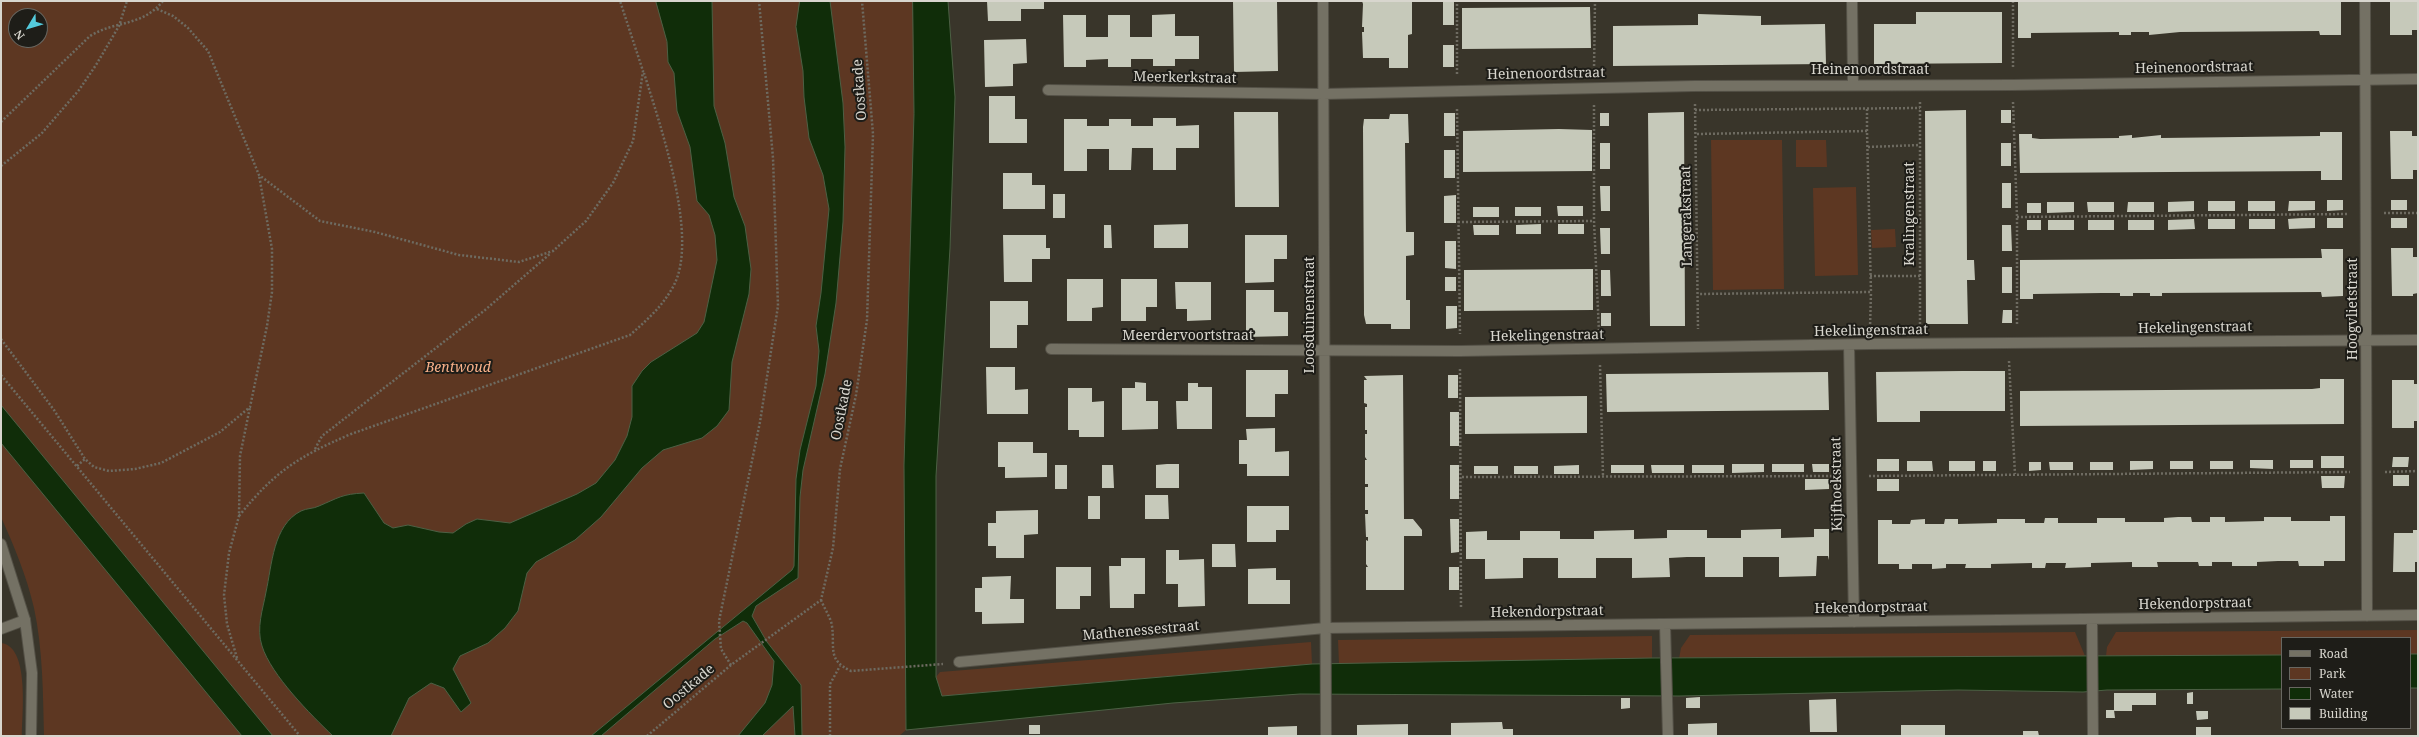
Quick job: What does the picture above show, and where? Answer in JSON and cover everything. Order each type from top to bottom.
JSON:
[{"type":"street","name":"Loosduinenstraat","points":[[1323,1],[1325,351],[1324,657],[1326,736]]},
{"type":"street","points":[[1852,1],[1853,84]]},
{"type":"street","name":"Hoogvlietstraat","points":[[2365,1],[2367,80],[2367,616]]},
{"type":"street","name":"Heinenoordstraat","points":[[1323,94],[1694,86],[1853,84],[2013,85],[2418,80]]},
{"type":"street","name":"Meerkerkstraat","points":[[1048,90],[1323,94]]},
{"type":"street","name":"Hekelingenstraat","points":[[1325,351],[1600,350],[1870,344],[2418,340]]},
{"type":"street","name":"Kijfhoekstraat","points":[[1849,345],[1854,622]]},
{"type":"street","name":"Meerdervoortstraat","points":[[1051,349],[1325,351]]},
{"type":"street","points":[[1,544],[25,620],[32,673],[31,736]]},
{"type":"street","name":"Hekendorpstraat","points":[[1325,628],[2418,615]]},
{"type":"street","points":[[2092,619],[2093,736]]},
{"type":"street","points":[[1,629],[25,620]]},
{"type":"street","points":[[1665,624],[1668,736]]},
{"type":"street","name":"Mathenessestraat","points":[[959,662],[1325,628]]},
{"type":"path","points":[[1,166],[42,133],[79,90],[96,66],[119,26],[127,1]]},
{"type":"path","points":[[1,122],[90,36],[100,30],[142,19],[157,9],[163,1]]},
{"type":"path","points":[[239,516],[259,491],[284,468],[315,449],[351,434],[630,336],[655,313],[674,284],[683,248],[680,209],[664,139],[620,1]]},
{"type":"path","points":[[731,665],[721,649],[720,621],[760,422],[778,306],[773,158],[761,42],[759,1]]},
{"type":"path","name":"Oostkade","points":[[646,736],[731,665],[821,600],[833,548],[840,469],[856,395],[867,320],[873,134],[862,1]]},
{"type":"path","points":[[1457,1],[1456,90],[1462,477],[1461,627]]},
{"type":"path","points":[[1595,1],[1594,221],[1600,350],[1603,476]]},
{"type":"path","points":[[2013,1],[2013,85],[2017,217],[2013,343],[2015,474]]},
{"type":"path","points":[[157,9],[173,16],[188,28],[208,51],[259,175],[272,249],[272,292],[267,326],[240,456],[239,516],[229,554],[224,595],[227,624],[238,660]]},
{"type":"path","points":[[315,449],[322,436],[485,310],[586,221],[613,183],[633,141],[643,71]]},
{"type":"path","name":"Kralingenstraat","points":[[1920,84],[1920,344]]},
{"type":"path","name":"Langerakstraat","points":[[1694,86],[1696,134],[1698,347]]},
{"type":"path","points":[[1695,110],[1920,108]]},
{"type":"path","points":[[1867,109],[1871,292],[1870,344]]},
{"type":"path","points":[[1696,134],[1867,131]]},
{"type":"path","points":[[1868,147],[1920,145]]},
{"type":"path","points":[[259,175],[320,221],[375,232],[459,255],[519,262],[553,251]]},
{"type":"path","points":[[2017,217],[2418,213]]},
{"type":"path","points":[[1458,222],[1594,221]]},
{"type":"path","points":[[1870,276],[1920,276]]},
{"type":"path","points":[[1698,294],[1871,292]]},
{"type":"path","points":[[1,339],[54,410],[85,460],[94,467],[109,470],[135,469],[161,463],[220,432],[250,407]]},
{"type":"path","points":[[1,375],[300,736]]},
{"type":"path","points":[[77,466],[85,460]]},
{"type":"path","points":[[1462,477],[1851,476],[2418,471]]},
{"type":"path","points":[[821,600],[832,624],[834,659],[840,666],[851,671],[959,662]]},
{"type":"path","points":[[830,736],[830,684],[840,666]]},
{"type":"green space","name":"Bentwoud","points":[[1,1],[913,1],[914,114],[904,465],[906,730],[899,736],[44,736],[41,656],[37,624],[28,585],[1,517]]},
{"type":"green space","points":[[1711,140],[1782,140],[1784,289],[1713,290]]},
{"type":"green space","points":[[1796,140],[1826,140],[1827,167],[1796,167]]},
{"type":"green space","points":[[1856,187],[1858,275],[1815,276],[1813,188]]},
{"type":"green space","points":[[1895,229],[1896,247],[1872,248],[1871,230]]},
{"type":"green space","points":[[2418,630],[2418,654],[2411,654],[2411,637],[2281,637],[2281,655],[2106,656],[2107,647],[2116,632]]},
{"type":"green space","points":[[2075,632],[2085,656],[1679,659],[1681,648],[1690,635]]},
{"type":"green space","points":[[1652,636],[1652,658],[1339,664],[1338,640]]},
{"type":"green space","points":[[1311,642],[1312,664],[942,696],[936,677],[940,672]]},
{"type":"green space","points":[[1,643],[10,647],[17,656],[20,668],[23,698],[22,736],[1,736]]},
{"type":"water","points":[[656,1],[712,1],[714,106],[725,143],[734,197],[745,226],[751,269],[749,294],[732,362],[729,410],[717,426],[702,438],[663,450],[642,468],[601,517],[575,540],[536,562],[527,573],[518,611],[505,628],[488,643],[460,656],[453,669],[471,703],[461,712],[444,688],[431,683],[409,698],[391,736],[333,736],[303,706],[283,682],[267,657],[260,639],[260,625],[272,558],[279,536],[292,517],[303,510],[317,507],[340,497],[350,494],[364,493],[384,523],[393,528],[408,525],[439,532],[453,533],[466,524],[477,519],[510,523],[577,494],[596,483],[615,460],[627,436],[632,417],[632,386],[642,371],[651,362],[697,333],[704,322],[717,260],[715,235],[709,215],[697,201],[690,147],[677,111],[674,73],[668,62],[667,42]]},
{"type":"water","points":[[800,1],[830,1],[843,103],[845,147],[843,222],[836,303],[825,374],[803,470],[800,497],[798,578],[756,606],[752,616],[767,642],[801,685],[802,736],[795,736],[793,706],[762,736],[738,736],[765,703],[772,685],[774,661],[747,623],[743,621],[715,639],[601,736],[591,736],[792,570],[794,566],[796,479],[800,450],[816,386],[819,351],[816,326],[821,293],[829,209],[823,175],[809,138],[804,97],[803,71],[796,27]]},
{"type":"water","points":[[913,1],[948,1],[955,97],[950,248],[936,476],[936,677],[942,696],[1312,664],[1652,658],[2281,655],[2281,689],[2107,690],[2083,692],[1958,690],[1679,696],[1300,694],[1173,703],[906,730],[904,465],[914,114]]},
{"type":"water","points":[[1,405],[273,736],[242,736],[1,443]]},
{"type":"water","points":[[2411,654],[2418,654],[2418,688],[2411,688]]},
{"type":"building","points":[[987,1],[1044,1],[1044,9],[1021,9],[1021,21],[988,21]]},
{"type":"building","points":[[1233,1],[1277,1],[1278,71],[1234,72]]},
{"type":"building","points":[[1362,1],[1412,1],[1412,34],[1408,35],[1408,68],[1389,68],[1389,58],[1363,58],[1362,32],[1364,32],[1364,27],[1362,27]]},
{"type":"building","points":[[1443,1],[1454,1],[1454,25],[1443,25]]},
{"type":"building","points":[[2018,1],[2341,1],[2341,35],[2320,35],[2319,31],[2180,32],[2149,35],[2149,32],[2131,32],[2131,35],[2119,35],[2119,32],[2031,33],[2031,38],[2018,38]]},
{"type":"building","points":[[2390,1],[2418,1],[2418,30],[2412,30],[2412,35],[2390,35]]},
{"type":"building","points":[[1590,7],[1591,48],[1462,49],[1462,8]]},
{"type":"building","points":[[1916,12],[2002,12],[2002,63],[1874,64],[1874,24],[1916,24]]},
{"type":"building","points":[[1175,14],[1175,36],[1199,36],[1199,59],[1175,59],[1175,66],[1153,66],[1153,59],[1131,59],[1131,67],[1108,67],[1108,59],[1086,60],[1086,67],[1064,67],[1063,15],[1086,15],[1086,37],[1108,37],[1108,15],[1130,15],[1130,37],[1152,37],[1152,15]]},
{"type":"building","points":[[1698,14],[1761,16],[1761,25],[1825,24],[1826,64],[1613,66],[1613,26],[1698,25]]},
{"type":"building","points":[[1026,39],[1027,63],[1013,64],[1013,86],[985,87],[984,40]]},
{"type":"building","points":[[1443,45],[1454,45],[1454,67],[1443,67]]},
{"type":"building","points":[[989,96],[1015,96],[1015,119],[1027,119],[1027,143],[989,143]]},
{"type":"building","points":[[1966,110],[1967,260],[1974,260],[1975,280],[1967,280],[1968,324],[1926,324],[1925,111]]},
{"type":"building","points":[[2001,110],[2011,110],[2011,123],[2001,123]]},
{"type":"building","points":[[1234,112],[1278,112],[1279,207],[1235,207]]},
{"type":"building","points":[[1684,112],[1685,326],[1650,326],[1648,113]]},
{"type":"building","points":[[1444,113],[1455,113],[1455,136],[1444,136]]},
{"type":"building","points":[[1600,113],[1609,113],[1609,126],[1600,126]]},
{"type":"building","points":[[1390,114],[1408,114],[1409,143],[1405,143],[1406,232],[1414,232],[1414,255],[1406,256],[1406,300],[1410,300],[1410,329],[1391,329],[1391,324],[1366,324],[1364,315],[1364,119],[1389,119]]},
{"type":"building","points":[[1153,118],[1176,118],[1176,126],[1199,125],[1199,148],[1176,148],[1176,170],[1153,170],[1153,148],[1132,148],[1131,170],[1109,170],[1109,149],[1087,149],[1087,171],[1064,171],[1064,119],[1087,119],[1087,126],[1109,126],[1109,119],[1131,119],[1131,126],[1153,126]]},
{"type":"building","points":[[1559,129],[1592,130],[1592,171],[1463,172],[1463,131]]},
{"type":"building","points":[[2390,131],[2412,131],[2412,136],[2418,136],[2418,170],[2413,170],[2413,179],[2391,179]]},
{"type":"building","points":[[2320,132],[2342,132],[2342,180],[2321,180],[2321,171],[2020,173],[2019,134],[2032,134],[2032,138],[2040,139],[2119,138],[2119,136],[2132,135],[2132,138],[2161,135],[2161,138],[2320,136]]},
{"type":"building","points":[[1600,143],[1610,143],[1610,169],[1600,169]]},
{"type":"building","points":[[2001,143],[2011,143],[2011,166],[2001,166]]},
{"type":"building","points":[[1444,150],[1455,150],[1455,178],[1444,178]]},
{"type":"building","points":[[1003,173],[1032,173],[1032,185],[1045,185],[1045,209],[1003,209]]},
{"type":"building","points":[[2002,183],[2011,183],[2011,208],[2002,208]]},
{"type":"building","points":[[1600,186],[1610,186],[1610,211],[1601,211]]},
{"type":"building","points":[[1053,194],[1065,194],[1065,218],[1053,218]]},
{"type":"building","points":[[1456,195],[1456,223],[1444,223],[1444,196]]},
{"type":"building","points":[[2327,200],[2343,200],[2343,210],[2327,211]]},
{"type":"building","points":[[2391,200],[2407,200],[2407,210],[2391,210]]},
{"type":"building","points":[[2194,201],[2194,211],[2168,212],[2168,202]]},
{"type":"building","points":[[2208,201],[2235,201],[2235,211],[2208,211]]},
{"type":"building","points":[[2248,201],[2275,201],[2275,211],[2248,211]]},
{"type":"building","points":[[2289,201],[2315,201],[2315,210],[2288,211]]},
{"type":"building","points":[[2047,202],[2074,202],[2074,212],[2047,213]]},
{"type":"building","points":[[2087,202],[2114,202],[2114,212],[2088,212]]},
{"type":"building","points":[[2128,202],[2154,202],[2154,212],[2127,212]]},
{"type":"building","points":[[2027,203],[2041,203],[2041,213],[2027,213]]},
{"type":"building","points":[[1557,206],[1583,206],[1583,216],[1558,216]]},
{"type":"building","points":[[1473,207],[1499,207],[1499,217],[1473,217]]},
{"type":"building","points":[[1515,207],[1541,207],[1541,216],[1515,216]]},
{"type":"building","points":[[2315,218],[2315,228],[2289,229],[2288,219]]},
{"type":"building","points":[[2327,218],[2343,218],[2343,228],[2327,228]]},
{"type":"building","points":[[2391,218],[2407,218],[2407,228],[2391,228]]},
{"type":"building","points":[[2194,219],[2195,229],[2168,230],[2168,220]]},
{"type":"building","points":[[2208,219],[2235,219],[2235,229],[2208,229]]},
{"type":"building","points":[[2249,219],[2275,219],[2275,229],[2249,229]]},
{"type":"building","points":[[2027,220],[2041,220],[2041,230],[2027,230]]},
{"type":"building","points":[[2048,220],[2074,220],[2074,230],[2048,230]]},
{"type":"building","points":[[2088,220],[2114,220],[2114,230],[2088,230]]},
{"type":"building","points":[[2128,220],[2154,220],[2154,230],[2128,230]]},
{"type":"building","points":[[1188,224],[1188,248],[1154,248],[1154,225]]},
{"type":"building","points":[[1541,224],[1541,234],[1516,234],[1516,225]]},
{"type":"building","points":[[1558,224],[1584,224],[1584,234],[1558,234]]},
{"type":"building","points":[[1104,225],[1111,225],[1112,248],[1104,248]]},
{"type":"building","points":[[1473,225],[1499,225],[1499,235],[1474,235]]},
{"type":"building","points":[[2002,225],[2011,225],[2012,251],[2002,251]]},
{"type":"building","points":[[1600,228],[1610,228],[1610,254],[1601,254]]},
{"type":"building","points":[[1003,235],[1046,235],[1046,248],[1050,248],[1050,259],[1032,259],[1032,282],[1004,282]]},
{"type":"building","points":[[1245,235],[1287,235],[1287,259],[1274,259],[1274,282],[1245,283]]},
{"type":"building","points":[[1445,241],[1456,241],[1456,269],[1445,268]]},
{"type":"building","points":[[2391,248],[2413,248],[2413,257],[2418,257],[2418,293],[2413,294],[2413,296],[2392,296]]},
{"type":"building","points":[[2321,249],[2343,249],[2343,296],[2322,297],[2321,292],[2162,293],[2162,296],[2150,296],[2150,293],[2133,293],[2133,296],[2120,296],[2120,293],[2102,293],[2033,294],[2033,299],[2020,299],[2020,260],[2322,258]]},
{"type":"building","points":[[2002,267],[2012,267],[2012,293],[2002,293]]},
{"type":"building","points":[[1593,269],[1593,310],[1464,311],[1464,270]]},
{"type":"building","points":[[1601,270],[1610,270],[1611,296],[1601,296]]},
{"type":"building","points":[[1445,277],[1456,277],[1456,291],[1445,291]]},
{"type":"building","points":[[1067,279],[1103,279],[1103,307],[1092,308],[1092,321],[1067,321]]},
{"type":"building","points":[[1121,279],[1157,279],[1157,307],[1146,307],[1146,321],[1121,321]]},
{"type":"building","points":[[1175,282],[1211,282],[1211,320],[1187,321],[1187,309],[1176,309]]},
{"type":"building","points":[[1246,290],[1274,290],[1274,312],[1288,312],[1288,336],[1246,337]]},
{"type":"building","points":[[990,301],[1028,301],[1028,325],[1017,325],[1017,348],[990,348]]},
{"type":"building","points":[[1446,306],[1457,306],[1457,328],[1446,329]]},
{"type":"building","points":[[2003,310],[2012,310],[2012,323],[2002,323]]},
{"type":"building","points":[[1601,313],[1611,313],[1611,326],[1601,326]]},
{"type":"building","points":[[986,367],[1015,367],[1015,390],[1028,389],[1028,414],[987,414]]},
{"type":"building","points":[[1246,370],[1288,370],[1288,394],[1275,394],[1275,417],[1246,417]]},
{"type":"building","points":[[2005,371],[2005,411],[1920,411],[1920,422],[1877,422],[1876,372]]},
{"type":"building","points":[[1828,372],[1829,410],[1607,412],[1606,374]]},
{"type":"building","points":[[1403,375],[1404,519],[1413,519],[1422,530],[1422,536],[1404,536],[1404,590],[1366,590],[1366,567],[1368,567],[1366,564],[1366,540],[1368,541],[1368,537],[1366,537],[1365,514],[1368,514],[1368,510],[1365,510],[1365,487],[1368,487],[1368,484],[1365,484],[1365,460],[1367,460],[1365,457],[1365,434],[1367,434],[1367,430],[1365,430],[1365,407],[1367,407],[1367,404],[1364,403],[1364,380],[1367,380],[1364,376]]},
{"type":"building","points":[[1448,375],[1458,375],[1458,398],[1448,398]]},
{"type":"building","points":[[2320,379],[2344,379],[2344,424],[2020,426],[2020,391],[2312,389],[2320,388]]},
{"type":"building","points":[[2392,380],[2414,380],[2414,384],[2418,384],[2418,421],[2414,421],[2414,428],[2392,428]]},
{"type":"building","points":[[1135,382],[1146,383],[1146,401],[1158,401],[1158,429],[1122,430],[1122,388],[1135,388]]},
{"type":"building","points":[[1188,383],[1198,383],[1198,387],[1212,387],[1212,429],[1177,429],[1176,401],[1188,401]]},
{"type":"building","points":[[1068,388],[1092,388],[1092,402],[1104,401],[1104,437],[1079,437],[1079,430],[1068,430]]},
{"type":"building","points":[[1587,396],[1587,433],[1465,434],[1465,397]]},
{"type":"building","points":[[1450,412],[1459,412],[1459,446],[1450,446]]},
{"type":"building","points":[[1275,428],[1275,452],[1289,451],[1289,476],[1247,476],[1247,464],[1239,464],[1239,440],[1247,440],[1246,429]]},
{"type":"building","points":[[998,442],[1033,442],[1033,453],[1047,453],[1047,477],[1005,478],[1005,467],[998,467]]},
{"type":"building","points":[[2321,456],[2344,456],[2344,468],[2321,468]]},
{"type":"building","points":[[2393,457],[2409,457],[2408,467],[2392,467]]},
{"type":"building","points":[[1877,459],[1899,459],[1899,471],[1877,471]]},
{"type":"building","points":[[2250,460],[2273,460],[2273,469],[2250,468]]},
{"type":"building","points":[[2290,460],[2313,460],[2313,468],[2290,468]]},
{"type":"building","points":[[1907,461],[1932,461],[1933,471],[1907,471]]},
{"type":"building","points":[[1949,461],[1975,461],[1975,471],[1949,471]]},
{"type":"building","points":[[1983,461],[1996,461],[1996,471],[1983,471]]},
{"type":"building","points":[[2130,461],[2153,461],[2153,469],[2130,470]]},
{"type":"building","points":[[2170,461],[2193,461],[2193,469],[2170,469]]},
{"type":"building","points":[[2210,461],[2233,461],[2233,469],[2210,469]]},
{"type":"building","points":[[2029,462],[2041,462],[2041,470],[2029,471]]},
{"type":"building","points":[[2049,462],[2073,462],[2073,470],[2050,470]]},
{"type":"building","points":[[2090,462],[2113,462],[2113,470],[2090,470]]},
{"type":"building","points":[[1179,464],[1179,488],[1156,488],[1156,465]]},
{"type":"building","points":[[1732,464],[1764,464],[1764,472],[1732,473]]},
{"type":"building","points":[[1772,464],[1804,464],[1804,472],[1772,472]]},
{"type":"building","points":[[1812,464],[1829,464],[1829,472],[1813,472]]},
{"type":"building","points":[[1055,465],[1067,465],[1067,489],[1055,489]]},
{"type":"building","points":[[1102,465],[1113,465],[1114,488],[1102,488]]},
{"type":"building","points":[[1450,465],[1459,465],[1459,499],[1450,499]]},
{"type":"building","points":[[1579,465],[1579,474],[1554,474],[1554,466]]},
{"type":"building","points":[[1611,465],[1644,465],[1644,473],[1611,473]]},
{"type":"building","points":[[1651,465],[1684,465],[1684,473],[1652,473]]},
{"type":"building","points":[[1692,465],[1724,465],[1724,473],[1692,473]]},
{"type":"building","points":[[1474,466],[1498,466],[1498,474],[1474,474]]},
{"type":"building","points":[[1514,466],[1538,466],[1538,474],[1514,474]]},
{"type":"building","points":[[2393,475],[2409,475],[2409,486],[2393,486]]},
{"type":"building","points":[[2321,476],[2345,476],[2344,488],[2322,488]]},
{"type":"building","points":[[1805,479],[1829,479],[1829,489],[1805,490]]},
{"type":"building","points":[[1877,479],[1899,479],[1899,491],[1877,491]]},
{"type":"building","points":[[1145,495],[1168,495],[1169,519],[1145,519]]},
{"type":"building","points":[[1088,496],[1100,496],[1100,519],[1088,519]]},
{"type":"building","points":[[1247,506],[1289,506],[1289,530],[1276,530],[1276,542],[1247,542]]},
{"type":"building","points":[[1038,510],[1038,534],[1024,535],[1024,558],[996,558],[996,546],[988,546],[988,523],[996,523],[996,511]]},
{"type":"building","points":[[2330,516],[2345,516],[2345,561],[2324,561],[2324,566],[2299,566],[2298,561],[2278,561],[2257,562],[2257,566],[2232,566],[2232,562],[2212,562],[2212,566],[2199,566],[2198,562],[2157,562],[2158,567],[2132,567],[2132,562],[2091,563],[2091,567],[2065,568],[2066,563],[2046,563],[2045,568],[2032,568],[2032,563],[1991,564],[1991,568],[1965,568],[1966,564],[1946,564],[1946,568],[1932,569],[1932,564],[1912,564],[1912,569],[1899,569],[1899,564],[1878,564],[1878,520],[1892,520],[1892,524],[1910,524],[1911,520],[1925,519],[1925,524],[1944,524],[1945,519],[1958,519],[1958,524],[1997,523],[1997,519],[2025,519],[2025,523],[2044,523],[2045,518],[2058,518],[2058,523],[2097,523],[2097,518],[2125,518],[2125,522],[2164,522],[2164,518],[2191,517],[2192,522],[2210,522],[2210,517],[2225,517],[2225,522],[2264,521],[2264,517],[2291,517],[2291,521],[2330,521]]},
{"type":"building","points":[[1450,519],[1459,519],[1459,552],[1451,553]]},
{"type":"building","points":[[1781,529],[1781,538],[1814,537],[1814,529],[1829,529],[1829,560],[1828,556],[1817,556],[1816,576],[1779,577],[1779,557],[1743,557],[1743,577],[1705,577],[1705,557],[1687,557],[1669,558],[1670,577],[1632,578],[1632,558],[1596,558],[1596,578],[1558,578],[1558,558],[1523,558],[1523,578],[1485,579],[1485,559],[1466,559],[1466,532],[1487,531],[1487,540],[1520,540],[1520,531],[1560,531],[1560,539],[1594,539],[1594,531],[1634,530],[1634,539],[1667,538],[1667,530],[1707,530],[1707,538],[1741,538],[1741,530]]},
{"type":"building","points":[[2413,530],[2418,530],[2418,562],[2415,562],[2415,572],[2393,572],[2394,533],[2413,533]]},
{"type":"building","points":[[1212,544],[1235,544],[1236,567],[1212,567]]},
{"type":"building","points":[[1166,550],[1179,550],[1179,560],[1204,559],[1205,606],[1178,607],[1178,584],[1166,584]]},
{"type":"building","points":[[1121,558],[1145,558],[1145,594],[1134,594],[1134,608],[1110,608],[1109,566],[1121,566]]},
{"type":"building","points":[[1056,567],[1091,567],[1091,596],[1080,596],[1080,609],[1056,609]]},
{"type":"building","points":[[1449,567],[1459,567],[1459,590],[1449,590]]},
{"type":"building","points":[[1276,568],[1276,580],[1290,580],[1290,604],[1248,604],[1248,569]]},
{"type":"building","points":[[1011,576],[1010,599],[1024,599],[1024,623],[982,624],[982,612],[975,612],[975,588],[982,588],[982,577]]},
{"type":"building","points":[[2193,692],[2193,704],[2187,704],[2187,693]]},
{"type":"building","points":[[2114,693],[2156,693],[2156,705],[2132,705],[2132,711],[2114,711]]},
{"type":"building","points":[[1700,697],[1700,708],[1686,708],[1686,698]]},
{"type":"building","points":[[1621,698],[1630,698],[1630,708],[1621,709]]},
{"type":"building","points":[[1836,699],[1837,732],[1810,732],[1809,700]]},
{"type":"building","points":[[2106,710],[2114,710],[2115,718],[2106,718]]},
{"type":"building","points":[[2196,711],[2208,711],[2208,719],[2197,720]]},
{"type":"building","points":[[1502,722],[1503,729],[1513,729],[1513,736],[1451,736],[1451,723]]},
{"type":"building","points":[[1717,723],[1717,736],[1688,736],[1688,724]]},
{"type":"building","points":[[1408,724],[1408,736],[1357,736],[1357,725]]},
{"type":"building","points":[[1029,725],[1040,725],[1040,734],[1029,734]]},
{"type":"building","points":[[1901,725],[1945,725],[1945,736],[1901,736]]},
{"type":"building","points":[[1297,726],[1297,736],[1268,736],[1268,727]]},
{"type":"building","points":[[2196,727],[2211,727],[2211,736],[2196,736]]},
{"type":"building","points":[[2023,731],[2038,731],[2039,736],[2023,736]]}]
